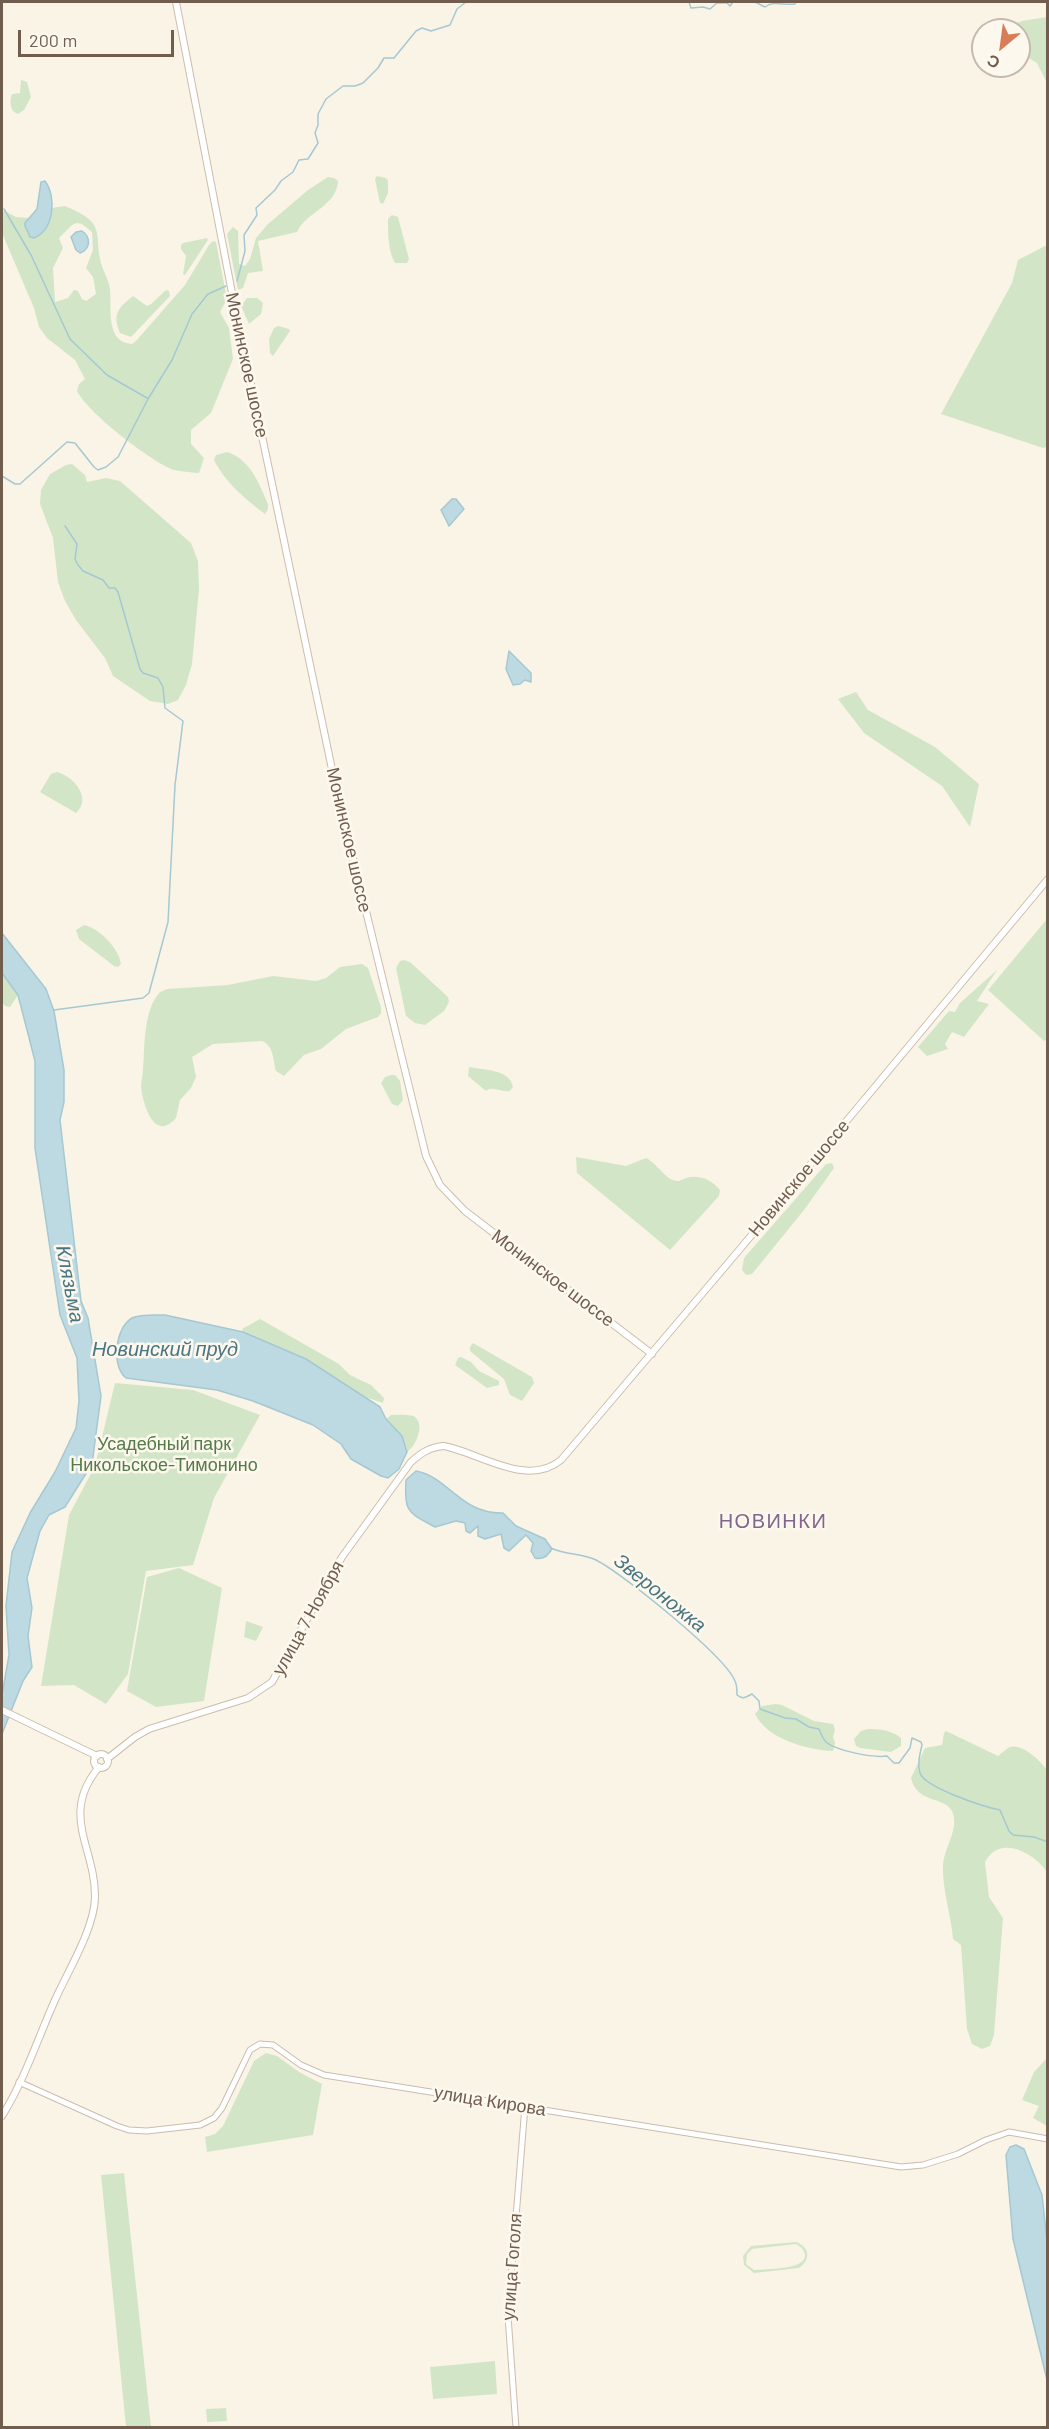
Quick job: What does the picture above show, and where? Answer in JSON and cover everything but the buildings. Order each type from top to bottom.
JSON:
[{"type":"main road","name":"Монинское шоссе","points":[[176,2],[219,225],[337,793],[430,1168],[447,1194],[465,1211],[651,1354]]},
{"type":"main road","name":"Новинское шоссе","points":[[411,1462],[431,1448],[444,1446],[522,1470],[544,1469],[561,1460],[1047,879]]},
{"type":"main road","name":"улица 7 Ноября","points":[[107,1759],[149,1729],[226,1706],[248,1698],[265,1688],[277,1675],[342,1557],[411,1462]]},
{"type":"main road","points":[[2,1710],[97,1756],[103,1755],[107,1759],[105,1765],[99,1767],[91,1778],[84,1791],[80,1820],[94,1885],[93,1914],[2,2116]]},
{"type":"main road","points":[[91,1778],[103,1769],[115,1753]]},
{"type":"main road","points":[[97,1756],[94,1762],[99,1767]]},
{"type":"street","name":"улица Кирова","points":[[19,2082],[129,2130],[185,2128],[207,2123],[222,2108],[250,2050],[260,2044],[273,2045],[301,2065],[324,2074],[901,2167],[923,2165],[958,2154],[1000,2134],[1020,2132],[1047,2139]]},
{"type":"street","name":"улица Гоголя","points":[[516,2427],[507,2316],[525,2106]]},
{"type":"green space","points":[[1048,17],[1047,83],[1037,63],[1031,59],[1031,20]]},
{"type":"green space","points":[[21,80],[27,82],[31,97],[24,110],[18,114],[12,109],[11,100],[12,94],[20,93]]},
{"type":"green space","points":[[377,176],[386,178],[388,181],[388,193],[383,204],[380,203],[375,179]]},
{"type":"green space","points":[[328,177],[338,181],[332,197],[301,225],[297,232],[258,241],[263,271],[248,273],[243,288],[238,290],[227,234],[233,227],[238,231],[239,264],[245,266],[250,259],[256,238],[268,224],[308,190]]},
{"type":"green space","points":[[65,206],[93,223],[97,232],[101,263],[109,286],[114,331],[123,342],[132,344],[185,285],[209,245],[213,241],[216,242],[227,299],[220,312],[229,328],[233,359],[211,413],[191,430],[191,444],[204,458],[199,473],[171,469],[134,446],[106,423],[77,391],[79,384],[85,379],[75,360],[47,338],[39,327],[34,308],[2,233],[2,212],[5,211],[16,217],[29,218],[25,227],[49,223],[51,208]],"holes":[[[82,224],[92,232],[93,250],[86,268],[93,277],[96,294],[86,301],[82,299],[78,291],[74,290],[68,298],[55,302],[53,268],[63,248],[59,238],[72,225]]]},
{"type":"green space","points":[[392,215],[398,217],[409,259],[407,263],[395,263],[391,253],[388,219]]},
{"type":"green space","points":[[207,238],[208,240],[185,275],[183,274],[186,256],[181,245]]},
{"type":"green space","points":[[1047,245],[1048,447],[1043,448],[941,414],[1012,283],[1018,260]]},
{"type":"green space","points":[[166,290],[169,291],[170,296],[131,337],[120,333],[117,316],[124,304],[133,296],[147,306]]},
{"type":"green space","points":[[247,298],[257,298],[263,303],[261,314],[249,324],[241,306]]},
{"type":"green space","points":[[278,326],[290,331],[273,356],[270,353],[269,339],[274,328]]},
{"type":"green space","points":[[227,452],[242,460],[253,473],[268,504],[265,514],[236,490],[218,468],[214,460],[216,455]]},
{"type":"green space","points":[[72,464],[85,475],[87,482],[106,478],[120,481],[191,543],[198,561],[199,589],[192,664],[186,685],[178,700],[168,704],[150,701],[113,676],[105,658],[76,620],[65,601],[58,582],[53,538],[40,504],[41,490],[50,474]]},
{"type":"green space","points":[[856,692],[868,710],[935,747],[979,784],[970,827],[942,786],[864,733],[838,699]]},
{"type":"green space","points":[[57,772],[75,783],[82,794],[81,807],[76,813],[40,792],[51,774]]},
{"type":"green space","points":[[1047,919],[1048,1039],[1044,1041],[988,990]]},
{"type":"green space","points":[[84,925],[96,930],[112,945],[121,964],[118,967],[79,939],[76,930]]},
{"type":"green space","points":[[400,961],[410,962],[448,997],[449,1002],[444,1011],[425,1025],[415,1023],[406,1016],[396,968]]},
{"type":"green space","points":[[362,964],[368,968],[381,1007],[378,1017],[346,1029],[321,1049],[304,1055],[284,1076],[276,1071],[271,1050],[262,1041],[213,1044],[192,1057],[196,1077],[191,1088],[180,1100],[176,1118],[168,1125],[162,1126],[156,1124],[151,1118],[144,1103],[141,1085],[148,1018],[154,1000],[160,992],[167,989],[228,985],[273,976],[316,981],[326,978],[340,967]]},
{"type":"green space","points":[[997,970],[977,1001],[989,1004],[964,1037],[952,1032],[945,1044],[948,1049],[927,1056],[918,1047],[949,1011],[955,1012],[960,1003]]},
{"type":"green space","points":[[2,973],[18,995],[10,1007],[5,1006],[2,1002]]},
{"type":"green space","points":[[469,1067],[501,1074],[511,1081],[513,1087],[510,1091],[489,1089],[486,1091],[468,1076]]},
{"type":"green space","points":[[395,1075],[400,1081],[403,1100],[398,1106],[392,1104],[381,1083],[385,1077]]},
{"type":"green space","points":[[576,1157],[626,1166],[646,1158],[673,1180],[700,1177],[713,1183],[720,1190],[719,1196],[670,1250],[577,1173]]},
{"type":"green space","points":[[832,1163],[834,1168],[804,1210],[752,1274],[746,1275],[742,1270],[744,1258],[826,1164]]},
{"type":"green space","points":[[260,1319],[339,1364],[350,1375],[371,1385],[384,1398],[383,1403],[365,1397],[306,1359],[243,1332],[242,1329]]},
{"type":"green space","points":[[473,1343],[532,1377],[534,1383],[522,1401],[510,1395],[504,1379],[470,1351]]},
{"type":"green space","points":[[461,1357],[471,1362],[479,1371],[499,1381],[499,1385],[487,1388],[455,1365]]},
{"type":"green space","name":"Усадебный парк Никольское-Тимонино","points":[[115,1383],[193,1390],[260,1415],[214,1498],[193,1565],[146,1571],[128,1674],[106,1704],[74,1685],[41,1686],[69,1515],[95,1466]]},
{"type":"green space","points":[[391,1415],[410,1415],[418,1421],[418,1435],[407,1452],[406,1446],[386,1419]]},
{"type":"green space","points":[[179,1568],[222,1588],[204,1701],[156,1707],[127,1691],[147,1577]]},
{"type":"green space","points":[[246,1621],[263,1627],[256,1641],[244,1637]]},
{"type":"green space","points":[[776,1704],[814,1721],[833,1724],[835,1743],[833,1751],[789,1742],[769,1730],[755,1714],[762,1706]]},
{"type":"green space","points":[[868,1729],[893,1733],[901,1738],[901,1746],[891,1752],[856,1746],[854,1739],[861,1731]]},
{"type":"green space","points":[[946,1731],[998,1756],[1015,1746],[1036,1758],[1047,1770],[1047,1872],[1034,1858],[1017,1849],[999,1849],[985,1862],[989,1897],[1003,1918],[994,2035],[990,2046],[982,2049],[972,2044],[967,2029],[961,1945],[953,1939],[944,1884],[943,1865],[953,1831],[954,1818],[948,1806],[919,1792],[911,1778],[925,1748],[942,1745]]},
{"type":"green space","points":[[266,2053],[277,2056],[299,2072],[322,2084],[313,2135],[207,2152],[205,2137],[215,2134],[223,2126],[254,2061]]},
{"type":"green space","points":[[1047,2058],[1047,2126],[1033,2118],[1039,2106],[1022,2100],[1034,2072]]},
{"type":"green space","points":[[124,2173],[151,2427],[126,2427],[101,2175]]},
{"type":"green space","points":[[796,2242],[804,2247],[807,2258],[799,2268],[754,2273],[744,2265],[743,2256],[751,2246]],"holes":[[[796,2244],[805,2255],[804,2260],[799,2264],[776,2269],[754,2270],[746,2264],[747,2254],[752,2249]]]},
{"type":"green space","points":[[495,2361],[497,2394],[433,2399],[430,2367]]},
{"type":"green space","points":[[226,2408],[227,2421],[207,2422],[206,2409]]},
{"type":"water","points":[[45,181],[51,196],[52,212],[46,228],[34,238],[30,237],[25,223],[37,209],[41,182]]},
{"type":"water","points":[[82,231],[87,236],[88,246],[80,253],[76,250],[71,237],[76,232]]},
{"type":"water","points":[[452,499],[456,499],[464,509],[449,526],[441,510]]},
{"type":"water","points":[[509,651],[531,673],[531,682],[525,680],[513,685],[506,669]]},
{"type":"water","name":"Клязьма","points":[[2,933],[46,989],[54,1011],[64,1070],[64,1102],[60,1120],[81,1301],[88,1318],[101,1396],[92,1464],[65,1507],[49,1515],[40,1531],[27,1578],[32,1608],[28,1636],[32,1667],[23,1681],[2,1734],[2,1695],[9,1655],[6,1606],[12,1552],[30,1513],[55,1472],[76,1428],[79,1401],[77,1358],[60,1315],[35,1148],[35,1061],[18,995],[2,973]]},
{"type":"water","name":"Новинский пруд","points":[[165,1315],[243,1332],[306,1359],[380,1407],[386,1419],[402,1436],[407,1452],[399,1469],[388,1478],[381,1476],[351,1459],[341,1444],[313,1425],[253,1401],[217,1390],[126,1378],[118,1365],[117,1347],[126,1323],[135,1317]]},
{"type":"water","points":[[416,1471],[437,1480],[476,1508],[503,1513],[516,1526],[545,1539],[552,1549],[545,1557],[535,1558],[531,1551],[533,1543],[526,1535],[509,1551],[504,1548],[501,1534],[485,1539],[478,1536],[478,1526],[470,1533],[466,1531],[465,1523],[456,1521],[435,1527],[419,1518],[410,1510],[406,1499],[406,1480]]},
{"type":"water","points":[[1016,2145],[1024,2149],[1042,2195],[1048,2250],[1047,2380],[1013,2239],[1006,2155],[1010,2147]]},
{"type":"waterway","points":[[237,281],[245,251],[244,235],[257,215],[256,208],[281,181],[293,172],[299,160],[308,159],[318,143],[315,133],[318,114],[326,99],[343,86],[363,83],[378,68],[384,58],[394,58],[416,31],[422,28],[431,31],[450,25],[457,9],[466,2]]},
{"type":"waterway","points":[[689,2],[691,8],[710,9],[717,3],[727,3],[730,6],[733,2],[745,2]]},
{"type":"waterway","points":[[755,2],[765,7],[772,4],[795,4],[795,2]]},
{"type":"waterway","points":[[4,209],[31,255],[70,339],[107,375],[147,398]]},
{"type":"waterway","points":[[2,476],[15,484],[20,484],[67,442],[75,443],[98,470],[106,467],[118,457],[148,399],[172,360],[192,314],[208,294],[226,286]]},
{"type":"waterway","points":[[54,1010],[143,998],[149,993],[168,922],[175,785],[183,721],[165,708],[163,687],[158,678],[143,673],[140,669],[118,592],[115,588],[109,588],[103,580],[83,571],[78,565],[75,559],[77,544],[65,526]]},
{"type":"waterway","name":"Звероножка","points":[[551,1548],[596,1560],[649,1597],[713,1653],[736,1683],[739,1697],[743,1698],[752,1694],[759,1701],[760,1709],[785,1718],[796,1719],[809,1727],[819,1729],[826,1742],[838,1748],[864,1755],[887,1756],[894,1763],[899,1763],[910,1748],[912,1738],[921,1742],[919,1766],[924,1779],[956,1796],[1000,1810],[1013,1835],[1034,1837],[1048,1842]]},
{"type":"district","name":"НОВИНКИ","points":[[773,1521]]}]
